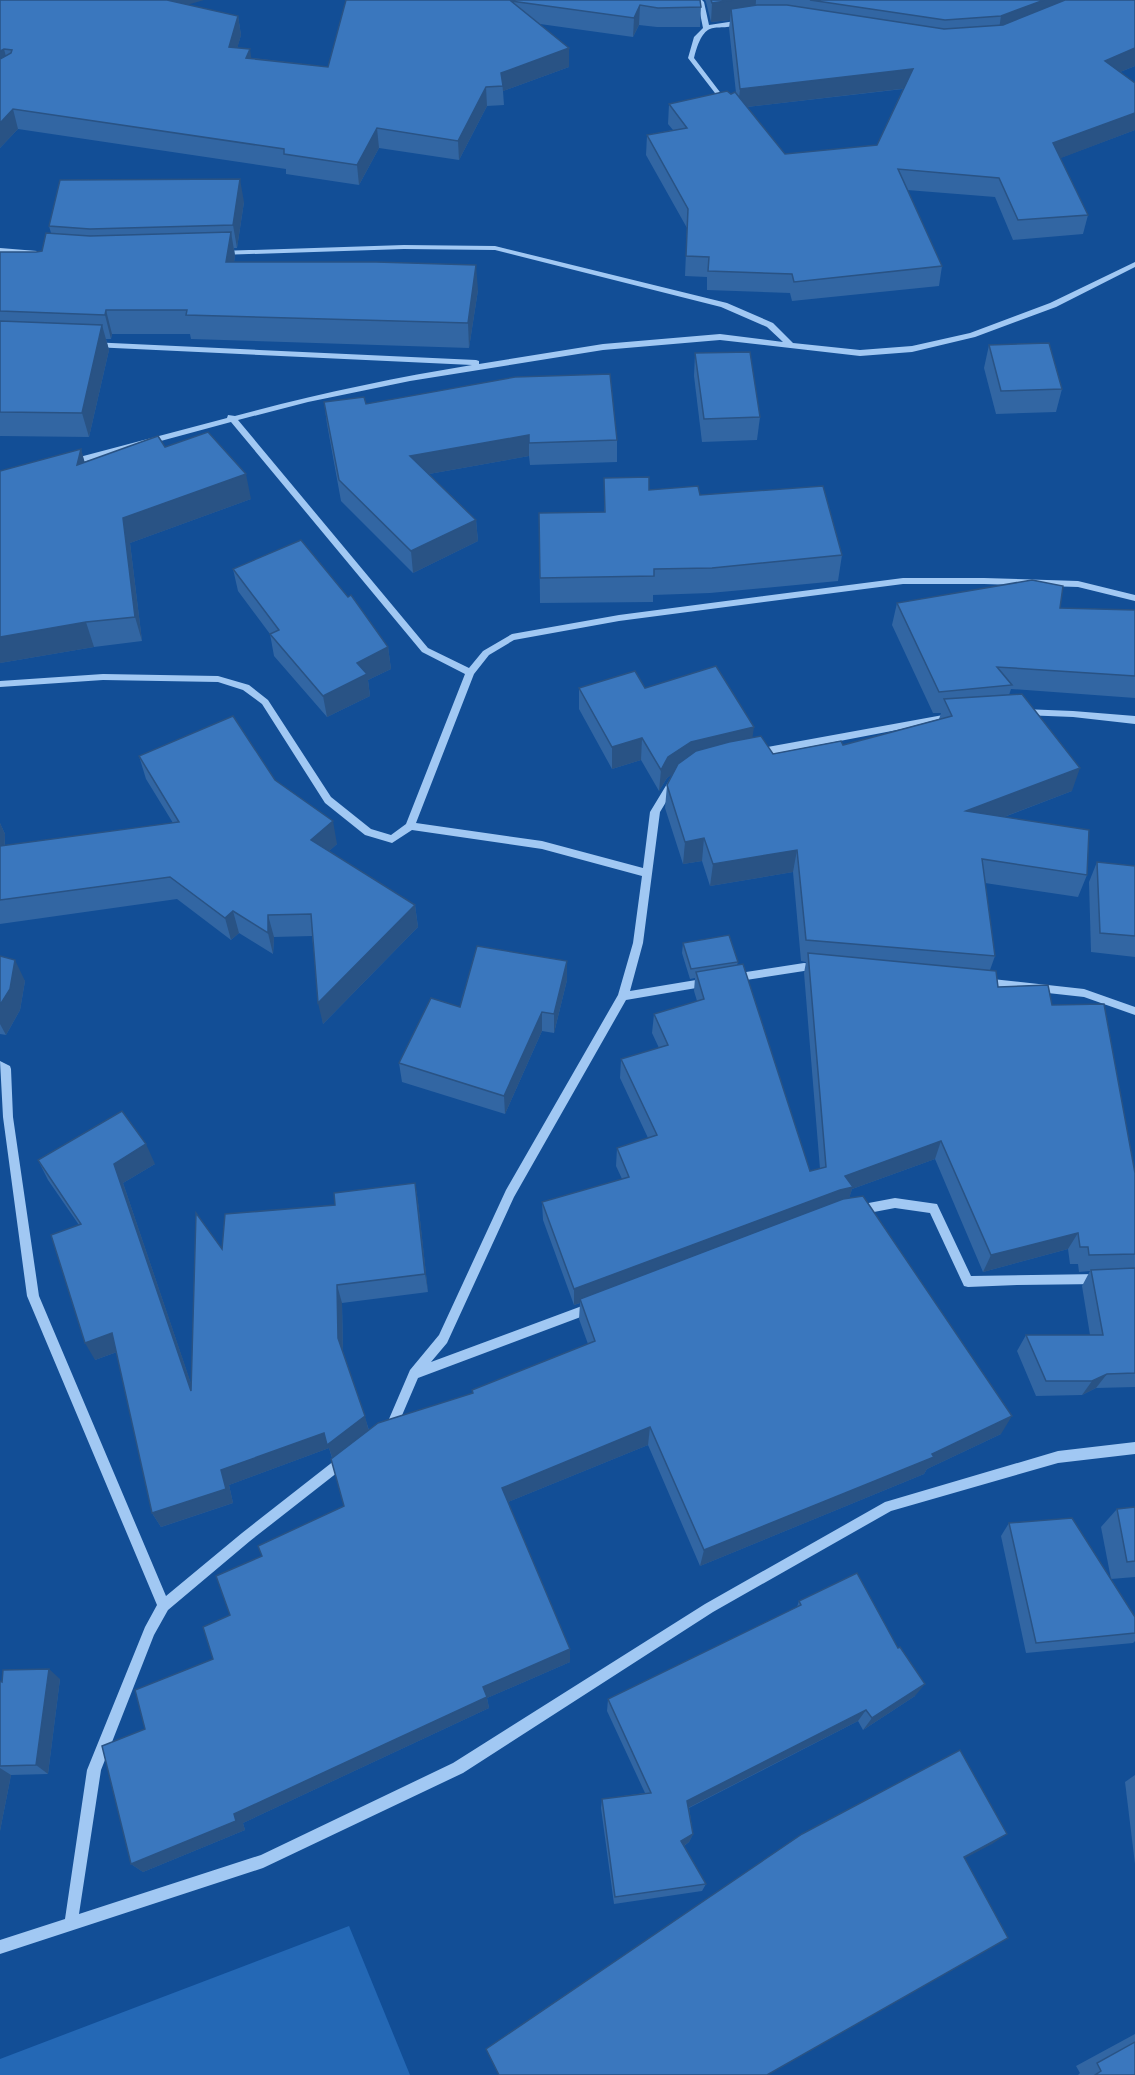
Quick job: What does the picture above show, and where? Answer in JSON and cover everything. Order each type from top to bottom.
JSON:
[{"type":"street","points":[[698,0],[701,2],[706,27]]},
{"type":"street","points":[[730,109],[691,58],[695,36],[706,27],[755,20]]},
{"type":"street","points":[[207,254],[405,247],[495,248],[724,305],[770,325],[791,346]]},
{"type":"street","points":[[0,250],[43,253]]},
{"type":"street","points":[[62,465],[231,417],[388,383],[603,347],[720,337],[860,352],[912,349],[972,335],[1053,305],[1135,264]]},
{"type":"street","points":[[80,343],[498,364]]},
{"type":"street","points":[[231,417],[424,650],[470,673]]},
{"type":"street","points":[[0,684],[103,677],[218,680],[246,687],[265,702],[328,800],[368,832],[392,839],[411,826],[470,673],[486,653],[512,637],[619,618],[903,581],[984,580],[1078,584],[1135,598]]},
{"type":"street","points":[[1006,712],[1073,714],[1135,720]]},
{"type":"street","points":[[749,754],[963,715]]},
{"type":"street","points":[[375,1437],[393,1423],[414,1374],[443,1339],[510,1194],[623,996],[638,944],[656,812],[671,783],[684,774]]},
{"type":"street","points":[[411,826],[542,845],[647,873]]},
{"type":"street","points":[[623,996],[804,966],[825,968]]},
{"type":"street","points":[[973,981],[1084,993],[1135,1011]]},
{"type":"street","points":[[0,1066],[6,1070],[8,1117],[33,1296],[164,1606]]},
{"type":"street","points":[[848,1212],[895,1203],[933,1208],[968,1282],[1004,1278],[1048,1281],[1113,1278]]},
{"type":"street","points":[[414,1374],[603,1303]]},
{"type":"street","points":[[0,1947],[263,1861],[458,1768],[709,1608],[888,1506],[1058,1457],[1135,1448]]},
{"type":"street","points":[[71,1923],[94,1770],[149,1631],[164,1606],[246,1537],[356,1451]]},
{"type":"shaded area","points":[[349,1926],[410,2075],[0,2075],[0,2059]]},
{"type":"building","points":[[0,0],[167,0],[238,16],[229,47],[250,49],[246,58],[328,67],[346,0],[700,0],[701,7],[658,8],[640,5],[634,18],[511,1],[569,48],[501,73],[503,86],[486,87],[458,141],[377,128],[357,165],[284,154],[284,149],[13,109],[0,123],[0,59],[12,50],[0,51]]},
{"type":"building","points":[[711,0],[733,0],[712,3]]},
{"type":"building","points":[[810,0],[1044,0],[1001,16],[945,20]]},
{"type":"building","points":[[1065,0],[1135,0],[1135,48],[1105,61],[1135,83],[1135,113],[1053,143],[1088,215],[1018,220],[999,178],[898,169],[942,266],[794,282],[792,274],[708,271],[709,257],[686,256],[688,209],[647,135],[687,128],[669,104],[727,91],[731,94],[735,92],[785,154],[877,145],[913,69],[740,89],[731,9],[757,5],[787,5],[944,29],[1003,25]]},
{"type":"building","points":[[240,179],[233,225],[90,229],[49,226],[60,180]]},
{"type":"building","points":[[231,232],[226,262],[476,265],[468,323],[186,315],[187,310],[106,310],[105,315],[0,311],[0,252],[42,251],[46,233],[90,236]]},
{"type":"building","points":[[0,321],[102,325],[82,413],[0,412]]},
{"type":"building","points":[[1049,343],[1062,389],[1001,391],[989,345]]},
{"type":"building","points":[[750,352],[760,417],[704,419],[695,353]]},
{"type":"building","points":[[610,374],[617,440],[529,443],[529,435],[410,456],[476,520],[411,551],[339,480],[324,402],[364,397],[366,404],[515,377]]},
{"type":"building","points":[[208,432],[246,474],[123,518],[135,617],[86,622],[0,637],[0,471],[81,449],[77,465],[158,436],[165,447]]},
{"type":"building","points":[[649,477],[649,490],[698,486],[700,495],[823,486],[842,555],[712,568],[654,569],[654,576],[540,578],[539,513],[605,512],[604,478]]},
{"type":"building","points":[[301,540],[348,597],[351,595],[388,647],[357,663],[367,674],[323,696],[270,634],[279,630],[233,569]]},
{"type":"building","points":[[1032,580],[1063,586],[1060,608],[1135,610],[1135,676],[997,667],[1012,685],[939,692],[897,603]]},
{"type":"building","points":[[716,666],[754,727],[691,742],[668,757],[661,770],[642,738],[612,747],[579,688],[635,671],[645,688]]},
{"type":"building","points":[[1022,694],[1080,768],[966,811],[1089,830],[1087,875],[982,859],[995,956],[806,940],[797,850],[713,864],[704,838],[685,842],[667,785],[678,764],[696,751],[761,736],[773,754],[841,741],[843,745],[952,716],[944,699]]},
{"type":"building","points":[[233,716],[275,780],[333,821],[311,840],[415,905],[318,1003],[311,914],[268,915],[268,933],[233,911],[225,918],[170,877],[0,900],[0,846],[179,822],[139,756]]},
{"type":"building","points":[[1097,862],[1135,866],[1135,936],[1100,933]]},
{"type":"building","points":[[729,935],[738,962],[691,969],[683,943]]},
{"type":"building","points":[[477,946],[567,961],[554,1014],[542,1012],[504,1096],[399,1063],[431,998],[460,1007]]},
{"type":"building","points":[[808,953],[996,971],[998,987],[1048,985],[1052,1005],[1104,1004],[1135,1173],[1135,1254],[1089,1255],[1088,1247],[1080,1247],[1078,1233],[991,1255],[941,1141],[845,1176],[853,1187],[574,1289],[542,1202],[629,1177],[617,1148],[657,1135],[621,1059],[668,1045],[654,1014],[704,999],[696,972],[743,964],[810,1171],[826,1167]]},
{"type":"building","points":[[0,956],[15,960],[10,989],[0,1005]]},
{"type":"building","points":[[122,1111],[146,1144],[114,1164],[191,1391],[196,1213],[222,1249],[225,1214],[335,1205],[334,1193],[415,1183],[425,1274],[337,1285],[338,1338],[365,1416],[327,1445],[324,1433],[221,1470],[226,1489],[152,1513],[112,1333],[85,1343],[51,1235],[81,1224],[38,1160]]},
{"type":"building","points":[[863,1196],[1012,1416],[932,1454],[934,1457],[704,1550],[650,1427],[502,1488],[570,1649],[483,1687],[487,1697],[234,1814],[236,1821],[131,1864],[102,1746],[145,1729],[135,1690],[213,1659],[203,1627],[230,1615],[216,1576],[262,1556],[258,1546],[344,1506],[331,1459],[378,1423],[473,1393],[472,1390],[595,1341],[580,1299],[843,1199]]},
{"type":"building","points":[[1135,1268],[1135,1373],[1107,1374],[1092,1381],[1046,1381],[1026,1335],[1103,1335],[1091,1270]]},
{"type":"building","points":[[1135,1507],[1135,1561],[1127,1562],[1117,1509]]},
{"type":"building","points":[[1072,1518],[1135,1617],[1135,1633],[1036,1643],[1009,1523]]},
{"type":"building","points":[[857,1573],[898,1648],[900,1647],[925,1684],[872,1718],[866,1710],[687,1801],[693,1834],[681,1841],[706,1884],[615,1897],[602,1799],[651,1793],[608,1699],[801,1605],[799,1601]]},
{"type":"building","points":[[49,1669],[36,1765],[0,1766],[0,1681],[2,1682],[3,1670]]},
{"type":"building","points":[[960,1750],[1007,1834],[964,1857],[1008,1938],[767,2075],[499,2075],[486,2049],[802,1834]]},
{"type":"building","points":[[1135,2042],[1135,2075],[1095,2075],[1101,2071],[1097,2063]]}]
